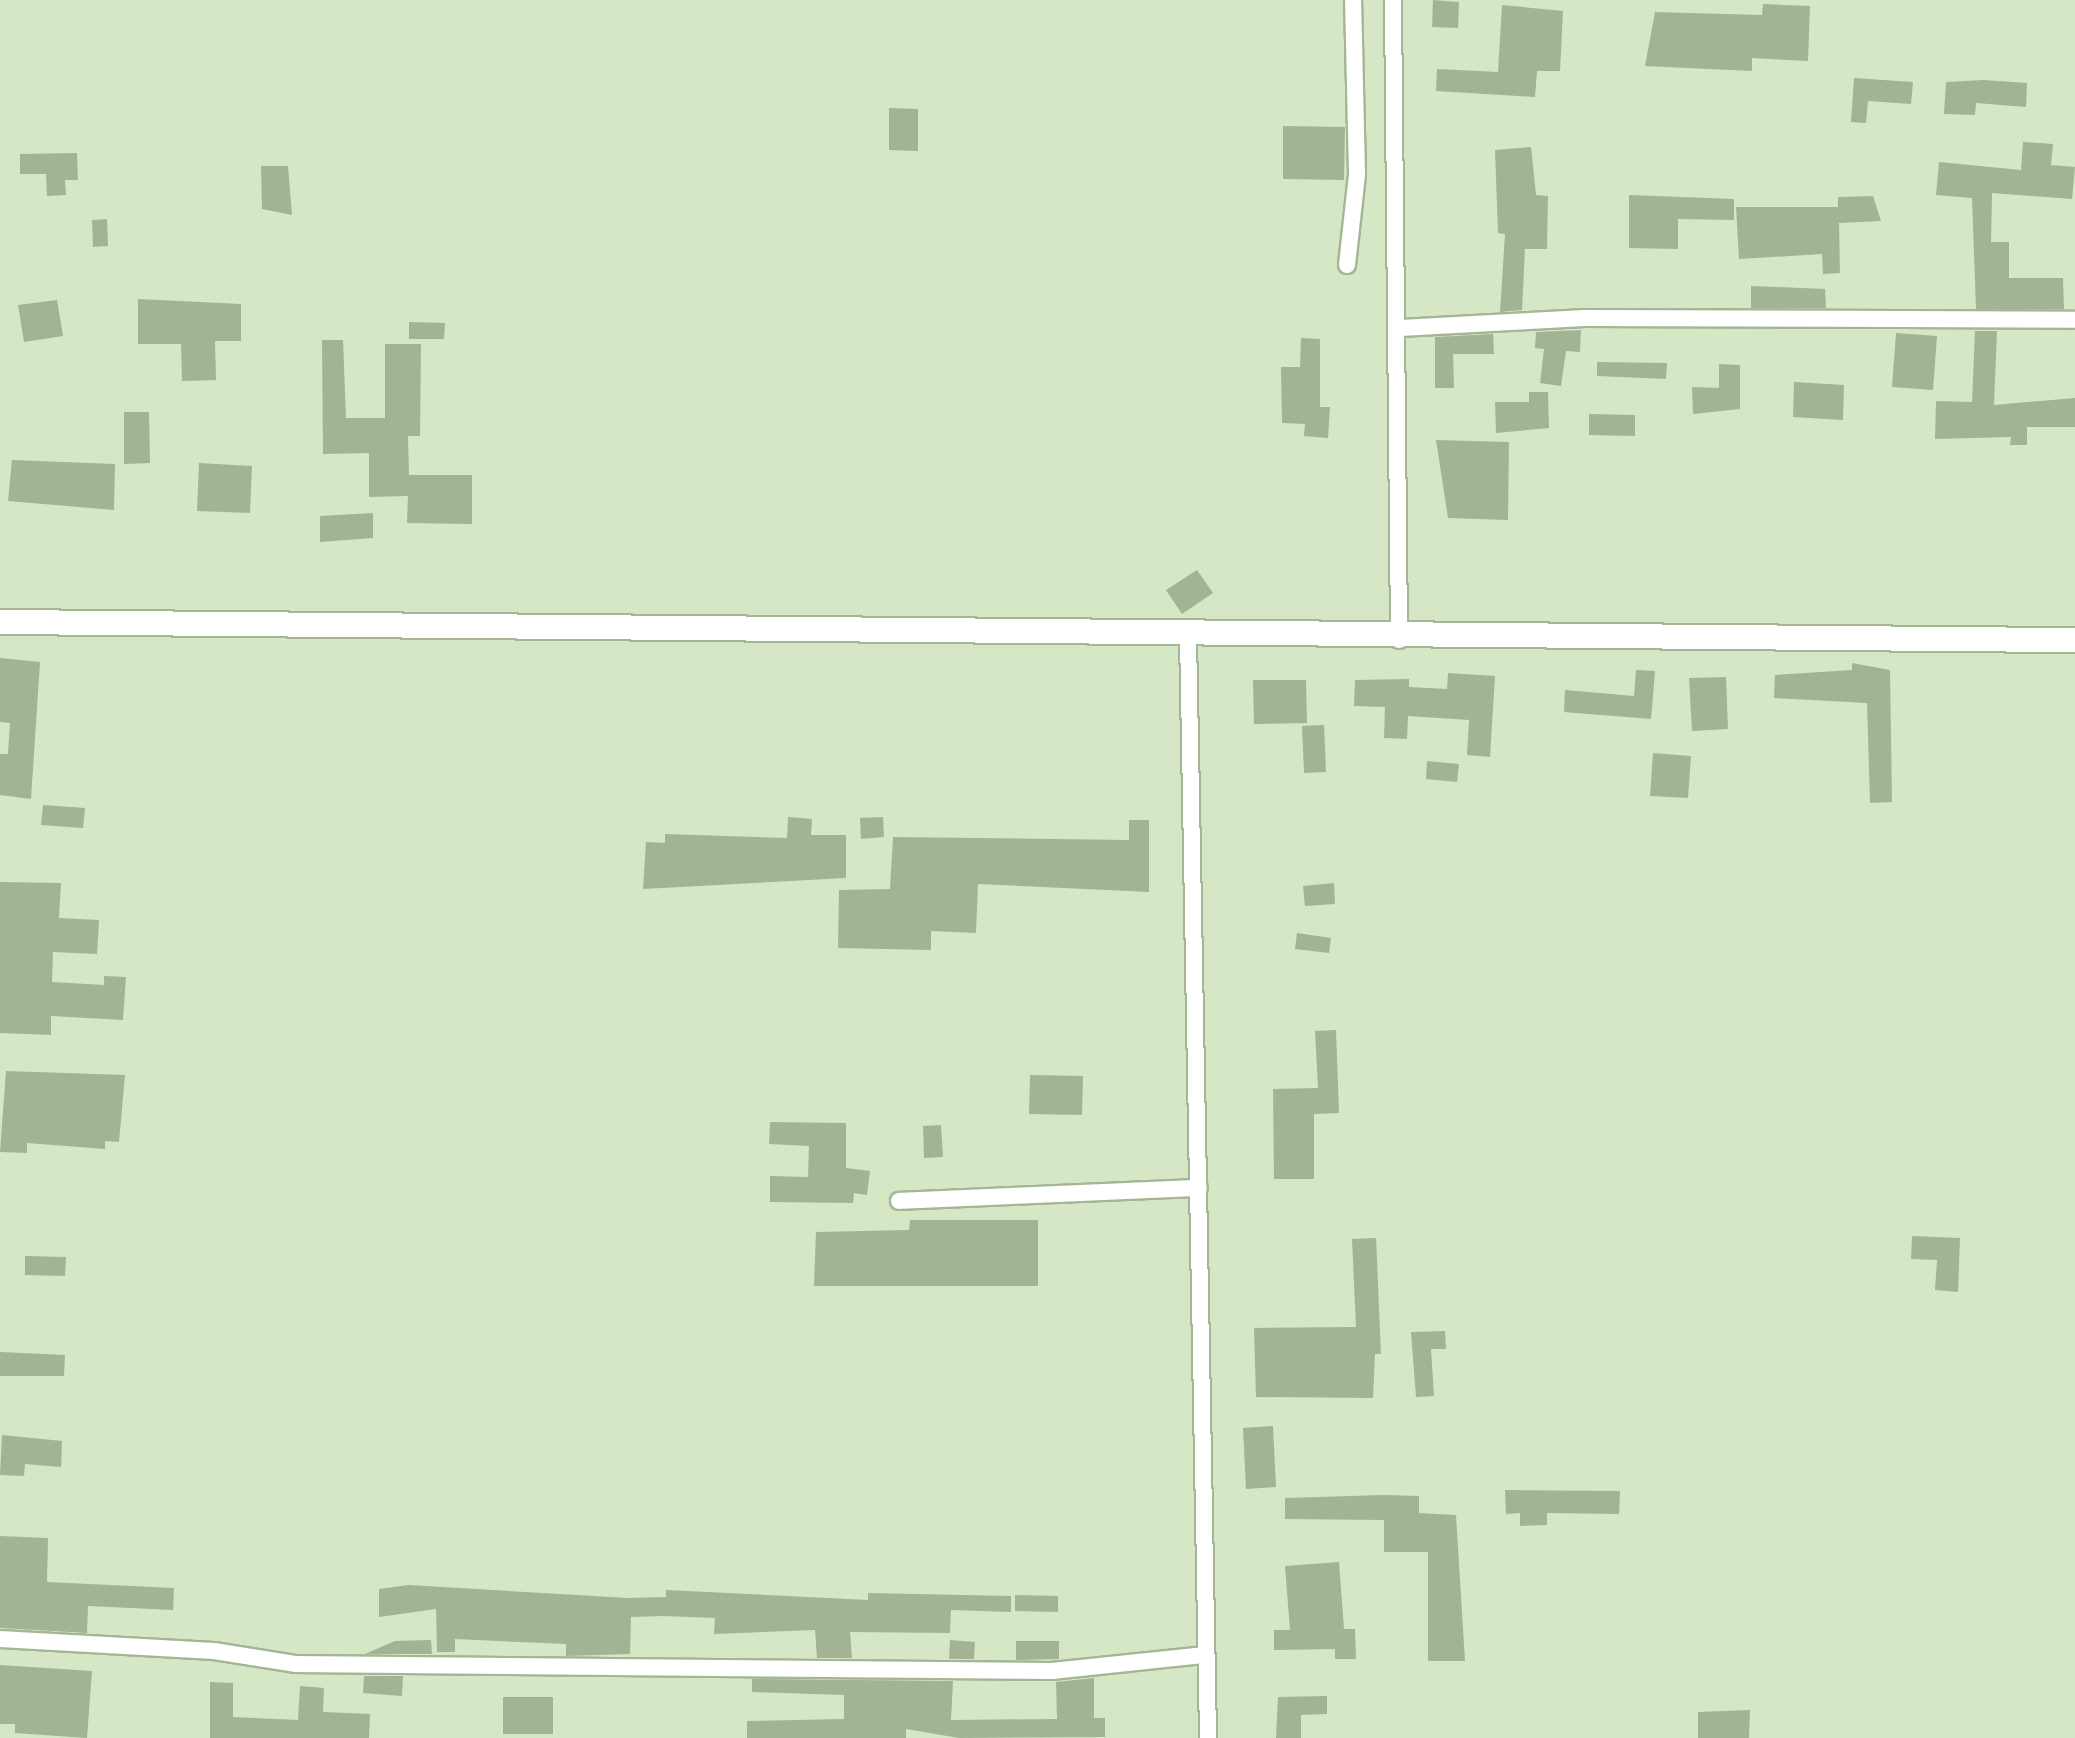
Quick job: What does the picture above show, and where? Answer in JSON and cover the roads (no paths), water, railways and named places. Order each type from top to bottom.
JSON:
[{"type":"street","points":[[1347,265],[1357,174],[1353,0]]},
{"type":"street","points":[[1393,0],[1400,328],[1399,640]]},
{"type":"street","points":[[1400,328],[1585,318],[2075,320]]},
{"type":"street","points":[[0,622],[1188,634],[1399,640],[2075,640]]},
{"type":"street","points":[[1188,634],[1208,1738]]},
{"type":"street","points":[[899,1201],[1199,1188]]},
{"type":"street","points":[[0,1639],[214,1651],[295,1664],[1052,1671],[1205,1655]]}]
